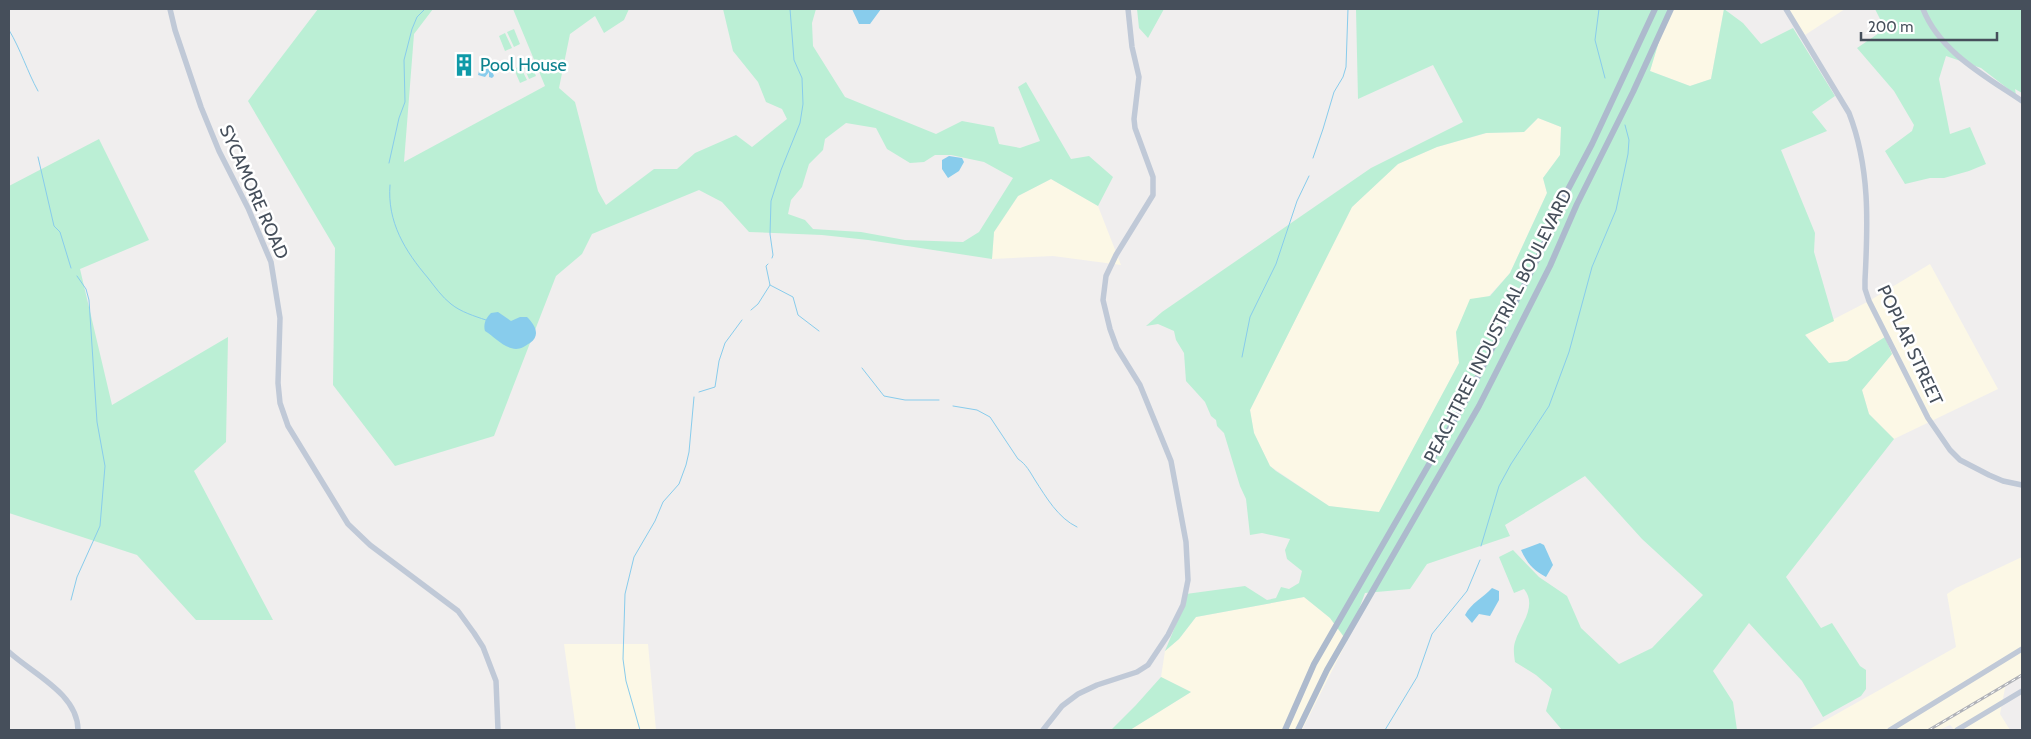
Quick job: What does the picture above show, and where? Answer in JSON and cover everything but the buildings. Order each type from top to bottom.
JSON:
[{"type":"main road","name":"PEACHTREE INDUSTRIAL BOULEVARD","points":[[1285,730],[1314,664],[1466,400],[1537,260],[1564,197],[1609,110],[1656,9]]},
{"type":"main road","name":"PEACHTREE INDUSTRIAL BOULEVARD","points":[[1298,730],[1327,670],[1479,406],[1550,266],[1577,204],[1621,117],[1671,9]]},
{"type":"main road","points":[[1609,110],[1621,117]]},
{"type":"street","name":"SYCAMORE ROAD","points":[[170,9],[175,30],[201,107],[219,151],[248,208],[271,262],[280,318],[278,383],[280,403],[288,426],[348,524],[370,545],[458,611],[474,633],[486,653],[496,681],[498,730]]},
{"type":"street","points":[[1043,730],[1062,706],[1078,694],[1097,685],[1137,672],[1148,665],[1168,635],[1183,605],[1188,580],[1186,542],[1171,461],[1140,385],[1117,348],[1103,300],[1106,276],[1116,255],[1153,195],[1154,186],[1135,128],[1134,112],[1139,76],[1130,40],[1128,9]]},
{"type":"street","name":"POPLAR STREET","points":[[1786,9],[1849,113],[1855,130],[1862,162],[1868,218],[1865,280],[1869,301],[1928,418],[1942,440],[1960,460],[2003,481],[2022,485]]},
{"type":"street","points":[[1922,9],[1928,23],[1949,49],[2022,101]]},
{"type":"street","points":[[1890,730],[2022,649]]},
{"type":"street","points":[[9,652],[68,699],[75,710],[78,730]]},
{"type":"street","points":[[1957,730],[2022,692]]},
{"type":"shaded area","points":[[1672,9],[1724,9],[1711,79],[1690,86],[1650,71],[1660,38]]},
{"type":"shaded area","points":[[1788,9],[1845,9],[1805,35]]},
{"type":"shaded area","points":[[1538,118],[1561,127],[1560,155],[1543,178],[1547,193],[1510,273],[1456,332],[1459,363],[1379,513],[1329,506],[1270,466],[1254,433],[1250,410],[1352,207],[1398,164],[1437,147],[1487,133],[1524,132]]},
{"type":"shaded area","points":[[1051,179],[1098,206],[1121,265],[1053,256],[992,259],[994,232],[1018,196]]},
{"type":"shaded area","points":[[1930,264],[1998,389],[1894,439],[1869,414],[1862,390],[1892,354],[1885,337],[1847,361],[1828,363],[1805,334],[1869,301]]},
{"type":"shaded area","points":[[2022,557],[2022,675],[2006,683],[2000,714],[2010,730],[1955,730],[1950,725],[1939,730],[1808,730],[1956,647],[1947,594]]},
{"type":"shaded area","points":[[1304,597],[1330,618],[1347,641],[1302,730],[1130,730],[1191,692],[1161,677],[1165,651],[1179,639],[1196,617]]},
{"type":"shaded area","points":[[564,644],[648,644],[656,730],[576,730]]},
{"type":"green space","points":[[318,9],[433,9],[414,34],[404,162],[545,86],[513,9],[629,9],[624,20],[604,33],[595,16],[570,34],[559,88],[575,102],[598,191],[606,205],[654,169],[677,169],[695,153],[736,135],[752,147],[787,119],[782,109],[766,102],[758,82],[733,51],[723,9],[816,9],[812,23],[813,46],[845,97],[936,134],[962,121],[994,127],[999,144],[1020,148],[1040,141],[1018,87],[1026,82],[1071,159],[1089,156],[1113,177],[1098,206],[1051,179],[1018,196],[994,232],[992,259],[868,240],[822,235],[749,232],[722,202],[699,190],[592,234],[582,254],[556,276],[494,436],[395,466],[333,385],[335,248],[248,101]],"holes":[[[846,123],[876,128],[887,149],[910,163],[924,162],[935,155],[951,155],[984,162],[1013,178],[979,232],[963,242],[905,240],[861,232],[813,229],[805,220],[788,214],[791,200],[802,187],[809,164],[823,150],[825,139]]]},
{"type":"green space","points":[[1137,9],[1164,9],[1148,38],[1139,28]]},
{"type":"green space","points":[[1356,9],[1672,9],[1660,38],[1650,71],[1690,86],[1711,79],[1724,9],[1743,23],[1761,44],[1793,28],[1835,96],[1812,112],[1827,131],[1781,150],[1815,233],[1814,252],[1834,321],[1805,335],[1829,363],[1847,361],[1885,337],[1892,354],[1862,390],[1869,414],[1894,439],[1786,577],[1821,628],[1832,623],[1860,666],[1866,670],[1866,689],[1861,696],[1823,717],[1802,681],[1749,623],[1713,671],[1733,702],[1737,730],[1562,730],[1546,711],[1552,689],[1536,675],[1515,662],[1514,644],[1529,609],[1528,595],[1524,589],[1514,593],[1499,557],[1513,550],[1539,577],[1567,596],[1581,628],[1619,664],[1652,648],[1703,595],[1642,539],[1585,476],[1505,525],[1510,536],[1427,564],[1410,589],[1365,593],[1347,641],[1330,618],[1304,597],[1196,617],[1179,639],[1165,651],[1186,600],[1186,594],[1245,586],[1267,600],[1276,598],[1281,587],[1289,589],[1299,583],[1302,571],[1287,559],[1285,550],[1290,539],[1262,533],[1250,535],[1246,499],[1240,486],[1224,433],[1217,426],[1216,420],[1211,416],[1205,402],[1186,381],[1184,353],[1176,340],[1174,331],[1158,324],[1146,326],[1162,312],[1371,168],[1463,122],[1433,65],[1358,99]],"holes":[[[1538,118],[1561,127],[1560,155],[1543,178],[1547,193],[1510,273],[1490,296],[1470,299],[1456,332],[1459,363],[1379,512],[1329,506],[1270,466],[1254,433],[1250,410],[1352,207],[1398,164],[1437,147],[1486,133],[1524,132]]]},
{"type":"green space","points":[[1875,9],[2022,9],[2022,93],[2015,89],[2016,95],[1981,68],[1946,56],[1939,79],[1950,134],[1970,127],[1986,164],[1944,178],[1930,178],[1905,184],[1885,151],[1912,131],[1914,125],[1894,91],[1857,48],[1885,29]]},
{"type":"green space","points":[[514,29],[520,44],[514,47],[507,32]]},
{"type":"green space","points":[[505,33],[512,48],[505,51],[499,36]]},
{"type":"green space","points":[[530,62],[536,76],[529,79],[523,65]]},
{"type":"green space","points":[[520,66],[527,80],[520,83],[514,69]]},
{"type":"green space","points":[[99,139],[149,240],[80,269],[112,405],[228,337],[226,442],[194,471],[273,620],[196,620],[137,555],[9,513],[9,186]]},
{"type":"green space","points":[[1161,677],[1191,692],[1130,730],[1111,730],[1136,705]]},
{"type":"water","points":[[852,9],[881,9],[870,24],[859,24]]},
{"type":"water","points":[[482,59],[500,63],[499,69],[492,71],[494,76],[492,78],[489,77],[489,72],[485,77],[478,75]]},
{"type":"water","points":[[949,156],[962,158],[964,162],[959,171],[948,178],[942,169],[942,160]]},
{"type":"water","points":[[498,312],[511,321],[520,317],[527,317],[536,330],[533,340],[516,349],[503,344],[485,331],[484,328],[488,317],[491,313]]},
{"type":"water","points":[[1540,543],[1544,545],[1553,565],[1546,577],[1531,566],[1521,550]]},
{"type":"water","points":[[1492,588],[1499,591],[1499,600],[1490,616],[1479,614],[1472,623],[1465,615],[1470,607]]},
{"type":"waterway","points":[[389,163],[399,118],[405,102],[404,60],[412,29],[417,17],[425,9]]},
{"type":"waterway","points":[[772,258],[770,234],[771,201],[800,123],[803,104],[802,78],[794,60],[790,9]]},
{"type":"waterway","points":[[1313,158],[1334,92],[1343,77],[1346,67],[1348,9]]},
{"type":"waterway","points":[[1599,9],[1595,40],[1605,78]]},
{"type":"waterway","points":[[9,30],[38,91]]},
{"type":"waterway","points":[[1481,546],[1499,486],[1549,406],[1569,352],[1592,267],[1616,210],[1628,154],[1629,140],[1625,125]]},
{"type":"waterway","points":[[38,157],[54,226],[60,232],[71,268]]},
{"type":"waterway","points":[[1242,357],[1250,317],[1276,264],[1297,201],[1309,176]]},
{"type":"waterway","points":[[390,185],[391,211],[399,235],[412,257],[439,292],[455,307],[463,312],[486,320]]},
{"type":"waterway","points":[[751,310],[758,304],[770,285],[766,266],[768,264]]},
{"type":"waterway","points":[[71,600],[77,577],[100,526],[105,466],[97,422],[89,300],[86,289],[77,276]]},
{"type":"waterway","points":[[770,285],[793,297],[798,315],[819,331]]},
{"type":"waterway","points":[[699,392],[715,387],[719,361],[725,343],[742,320]]},
{"type":"waterway","points":[[862,368],[884,396],[905,400],[939,400]]},
{"type":"waterway","points":[[640,730],[626,681],[623,659],[625,594],[634,557],[655,521],[663,502],[679,484],[686,465],[694,397]]},
{"type":"waterway","points":[[953,406],[977,410],[990,417],[1018,459],[1028,468],[1053,506],[1064,518],[1077,527]]},
{"type":"waterway","points":[[1385,730],[1417,677],[1432,634],[1467,591],[1480,560]]},
{"type":"railway","points":[[1929,730],[2022,675]]},
{"type":"place","name":"Pool House","points":[[464,65]]}]
